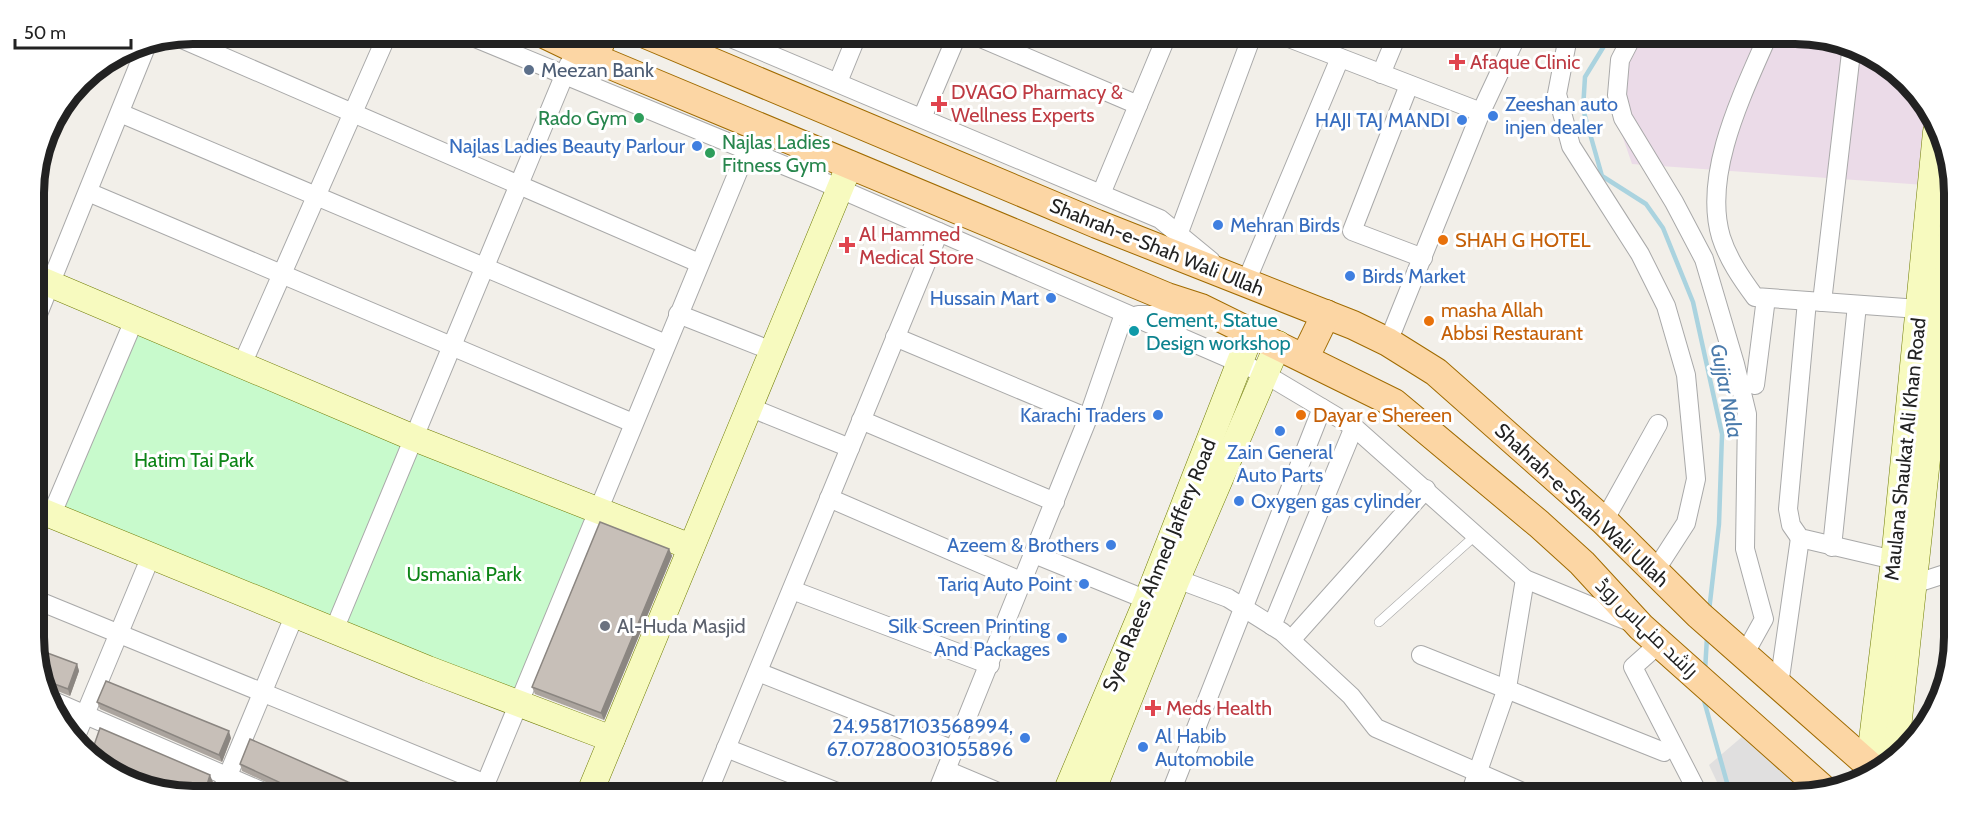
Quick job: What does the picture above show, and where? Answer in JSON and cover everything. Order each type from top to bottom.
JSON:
[{"type":"main road","name":"Shahrah-e-Shah Wali Ullah","points":[[668,43],[1096,224],[1326,314],[1388,342],[1436,372],[1604,521],[1744,654],[1779,685],[1876,762]]},
{"type":"main road","name":"Shahrah-e-Shah Wali Ullah","points":[[591,46],[714,122],[844,176],[1201,308],[1305,357],[1394,404],[1512,501],[1582,563]]},
{"type":"main road","name":"Maulana Shaukat Ali Khan Road","points":[[1880,759],[1894,560],[1935,144]]},
{"type":"main road","points":[[593,786],[844,176]]},
{"type":"main road","points":[[44,282],[135,318],[242,367],[414,438],[691,547]]},
{"type":"main road","name":"Maulana Shaukat Ali Khan Road","points":[[1881,759],[1914,584],[1944,303]]},
{"type":"main road","points":[[1305,357],[1326,314]]},
{"type":"main road","name":"Syed Raees Ahmed Jaffery Road","points":[[1069,786],[1147,600],[1252,331]]},
{"type":"main road","name":"Syed Raees Ahmed Jaffery Road","points":[[1094,786],[1177,579],[1278,344]]},
{"type":"main road","points":[[43,512],[612,740]]},
{"type":"main road","name":"راشد منہاس روڈ","points":[[1582,563],[1650,635],[1704,683],[1809,786]]},
{"type":"street","points":[[192,43],[699,263]]},
{"type":"street","points":[[242,367],[384,43]]},
{"type":"street","points":[[499,43],[565,74],[714,122],[747,150],[844,176],[939,232],[1125,314],[1240,361],[1354,427],[1525,579],[1650,635],[1633,668],[1694,786]]},
{"type":"street","points":[[743,43],[1160,219],[1178,236],[1237,279],[1340,58]]},
{"type":"street","points":[[838,82],[854,43]]},
{"type":"street","points":[[922,118],[954,43]]},
{"type":"street","points":[[992,43],[1138,105]]},
{"type":"street","points":[[1101,194],[1164,43]]},
{"type":"street","points":[[1178,236],[1249,43]]},
{"type":"street","points":[[1309,43],[1340,58],[1481,112]]},
{"type":"street","points":[[1381,74],[1394,43]]},
{"type":"street","points":[[1388,342],[1481,112],[1513,43]]},
{"type":"street","points":[[1567,43],[1557,94],[1571,146],[1646,265],[1666,306],[1686,375],[1696,480],[1686,523],[1655,571]]},
{"type":"street","points":[[1629,43],[1620,60],[1617,95],[1623,118],[1674,202],[1704,260],[1747,414],[1745,549],[1764,619],[1744,654]]},
{"type":"street","points":[[1765,43],[1741,97],[1725,143],[1716,211],[1721,237],[1735,269],[1755,297],[1919,309]]},
{"type":"street","points":[[334,630],[565,74],[591,46]]},
{"type":"street","points":[[44,278],[88,192],[144,51]]},
{"type":"street","points":[[1850,54],[1814,302],[1788,508],[1791,525],[1800,538],[1894,560]]},
{"type":"street","points":[[1409,85],[1352,231],[1423,258]]},
{"type":"street","points":[[120,113],[666,344]]},
{"type":"street","points":[[485,786],[747,150]]},
{"type":"street","points":[[88,192],[451,348],[633,423]]},
{"type":"street","points":[[710,786],[939,232]]},
{"type":"street","points":[[1755,385],[1767,298]]},
{"type":"street","points":[[1832,547],[1857,305]]},
{"type":"street","points":[[1125,314],[1163,315],[1201,308]]},
{"type":"street","points":[[678,314],[772,351]]},
{"type":"street","points":[[939,786],[1055,502],[1125,314]]},
{"type":"street","points":[[43,511],[135,318]]},
{"type":"street","points":[[896,337],[1088,418]]},
{"type":"street","points":[[749,407],[850,448]]},
{"type":"street","points":[[1173,786],[1322,408]]},
{"type":"street","points":[[861,420],[1055,502]]},
{"type":"street","points":[[1604,521],[1658,424]]},
{"type":"street","points":[[1272,626],[1354,427]]},
{"type":"street","points":[[1291,640],[1426,489]]},
{"type":"street","points":[[829,498],[1023,582]]},
{"type":"street","points":[[1779,685],[1800,538]]},
{"type":"street","points":[[1034,554],[1147,600]]},
{"type":"street","points":[[78,732],[151,556]]},
{"type":"street","points":[[1914,584],[1944,574]]},
{"type":"street","points":[[1177,579],[1228,598],[1291,640],[1351,696],[1376,728],[1509,786]]},
{"type":"street","points":[[1473,786],[1507,688],[1525,579]]},
{"type":"street","points":[[792,590],[990,665]]},
{"type":"street","points":[[43,602],[263,692],[472,786]]},
{"type":"street","points":[[223,786],[295,614]]},
{"type":"street","points":[[1421,655],[1664,752]]},
{"type":"street","points":[[758,672],[954,750]]},
{"type":"street","points":[[59,703],[249,786]]},
{"type":"street","points":[[726,748],[822,786]]},
{"type":"street","points":[[946,770],[984,786]]},
{"type":"lane","points":[[1379,622],[1476,535]]},
{"type":"shaded area","points":[[1636,43],[1795,43],[1824,46],[1843,51],[1885,74],[1913,102],[1932,135],[1943,186],[1632,164],[1608,94]]},
{"type":"shaded area","points":[[1743,736],[1797,786],[1719,786],[1709,765]]},
{"type":"green space","name":"Hatim Tai Park","points":[[135,322],[597,510],[520,704],[51,516]]},
{"type":"building","name":"Al-Huda Masjid","points":[[600,522],[669,549],[601,713],[532,687]]},
{"type":"building","points":[[44,652],[77,664],[68,689],[52,683],[46,667]]},
{"type":"building","points":[[106,681],[229,731],[219,755],[97,702]]},
{"type":"building","points":[[100,728],[210,775],[207,786],[163,784],[116,765],[93,749]]},
{"type":"building","points":[[250,739],[358,786],[282,786],[281,783],[240,764]]},
{"type":"waterway","name":"Gujjar Nala","points":[[1606,43],[1585,77],[1583,109],[1602,176],[1646,204],[1663,228],[1693,302],[1722,434],[1719,524],[1709,611]]},
{"type":"waterway","name":"Gujjar Nala","points":[[1705,671],[1707,637]]},
{"type":"waterway","name":"Gujjar Nala","points":[[1703,697],[1728,786]]},
{"type":"place","name":"Afaque Clinic","points":[[1457,62]]},
{"type":"place","name":"Meezan Bank","points":[[529,70]]},
{"type":"place","name":"DVAGO Pharmacy & Wellness Experts","points":[[939,104]]},
{"type":"place","name":"Zeeshan auto injen dealer","points":[[1493,116]]},
{"type":"place","name":"Rado Gym","points":[[639,118]]},
{"type":"place","name":"HAJI TAJ MANDI","points":[[1462,120]]},
{"type":"place","name":"Najlas Ladies Beauty Parlour","points":[[697,146]]},
{"type":"place","name":"Najlas Ladies Fitness Gym","points":[[710,153]]},
{"type":"place","name":"Mehran Birds","points":[[1218,225]]},
{"type":"place","name":"SHAH G HOTEL","points":[[1443,240]]},
{"type":"place","name":"Al Hammed Medical Store","points":[[847,245]]},
{"type":"place","name":"Birds Market","points":[[1350,276]]},
{"type":"place","name":"Hussain Mart","points":[[1051,298]]},
{"type":"place","name":"masha Allah Abbsi Restaurant","points":[[1429,321]]},
{"type":"place","name":"Cement, Statue Design workshop","points":[[1134,331]]},
{"type":"place","name":"Karachi Traders","points":[[1158,415]]},
{"type":"place","name":"Dayar e Shereen","points":[[1301,415]]},
{"type":"place","name":"Zain General Auto Parts","points":[[1280,431]]},
{"type":"place","name":"Oxygen gas cylinder","points":[[1239,501]]},
{"type":"place","name":"Azeem & Brothers","points":[[1111,545]]},
{"type":"place","name":"Tariq Auto Point","points":[[1084,584]]},
{"type":"place","name":"Al-Huda Masjid","points":[[605,626]]},
{"type":"place","name":"Silk Screen Printing And Packages","points":[[1062,638]]},
{"type":"place","name":"Meds Health","points":[[1153,708]]},
{"type":"place","name":"24.95817103568994, 67.07280031055896","points":[[1025,738]]},
{"type":"place","name":"Al Habib Automobile","points":[[1143,747]]},
{"type":"park label","name":"Usmania Park","points":[[464,574]]}]
